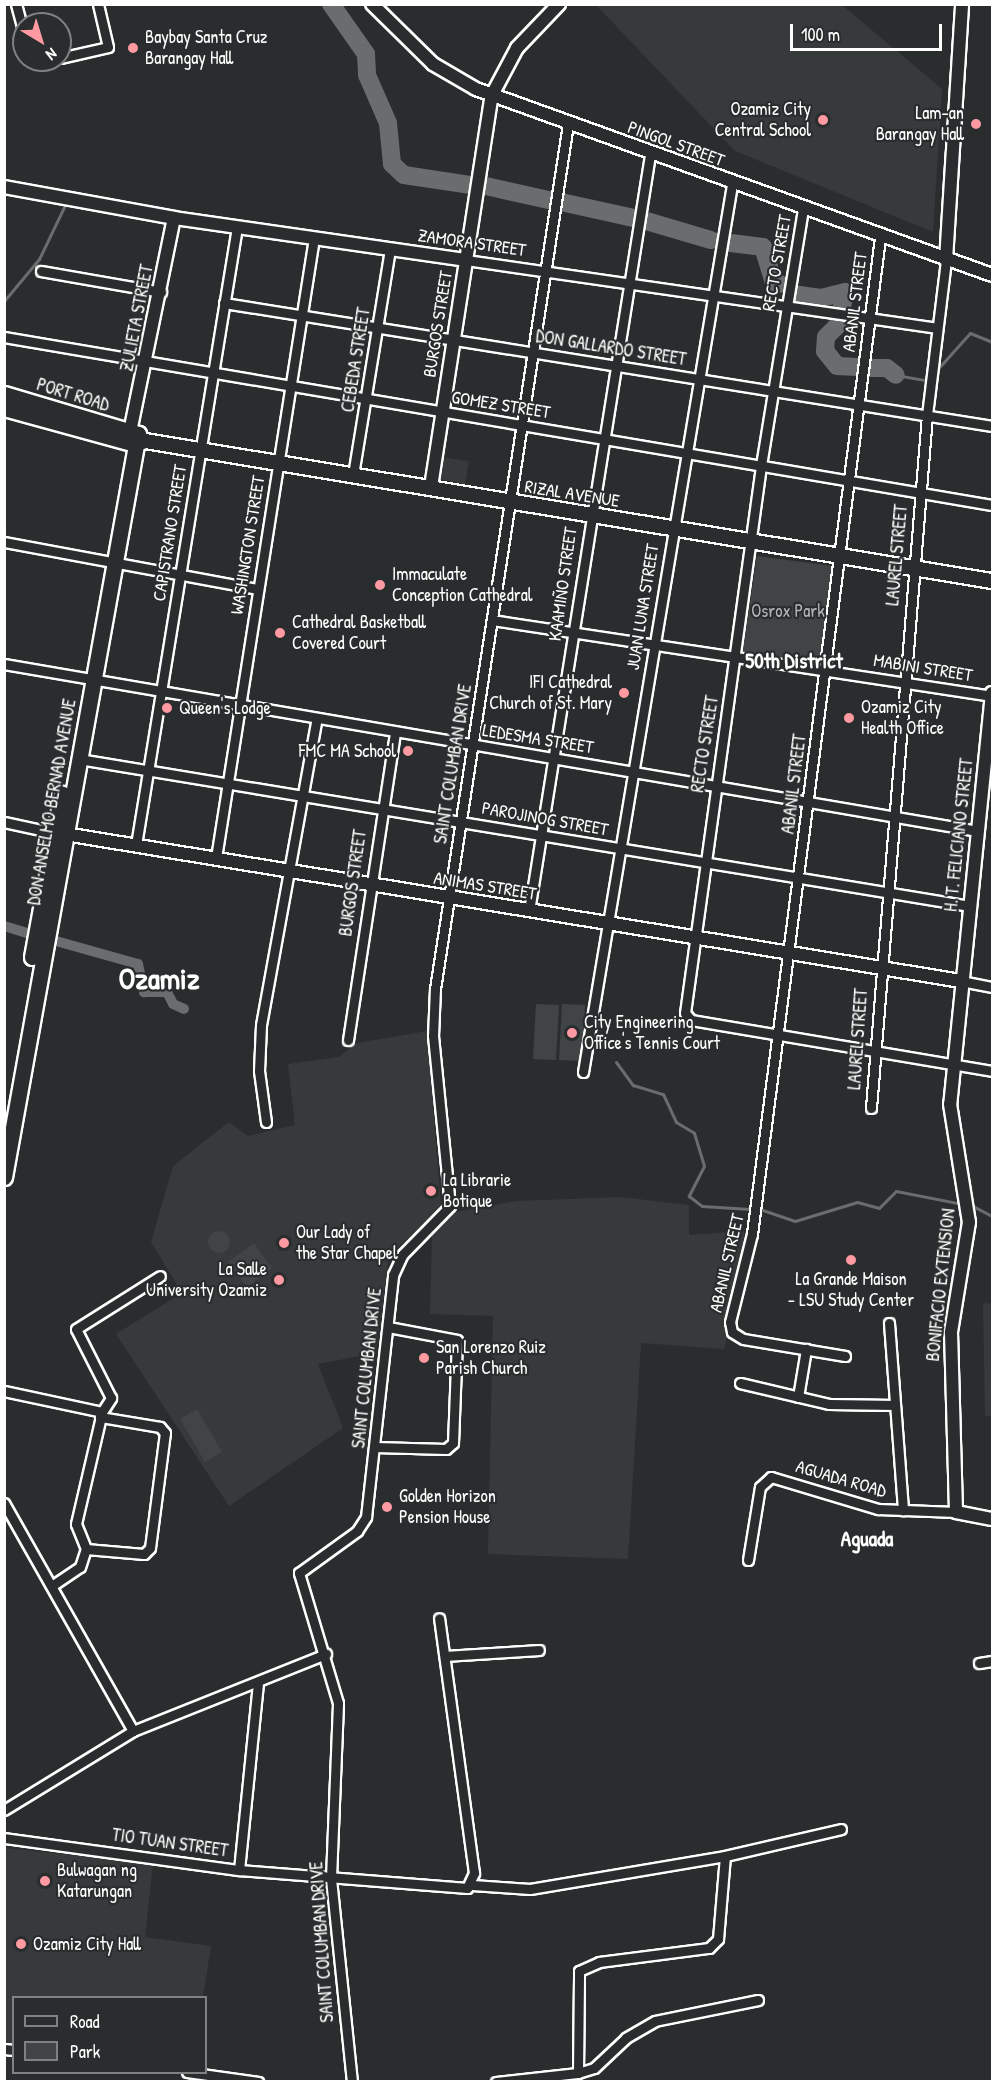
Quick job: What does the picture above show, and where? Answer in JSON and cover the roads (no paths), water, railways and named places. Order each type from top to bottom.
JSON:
[{"type":"main road","name":"PORT ROAD","points":[[4,394],[135,436]]},
{"type":"main road","name":"PORT ROAD","points":[[4,408],[135,436]]},
{"type":"main road","name":"RIZAL AVENUE","points":[[135,436],[200,451],[753,541],[913,571],[993,581]]},
{"type":"main road","name":"DON ANSELMO BERNAD AVENUE","points":[[4,1177],[7,1112],[135,436]]},
{"type":"main road","name":"DON ANSELMO BERNAD AVENUE","points":[[60,834],[79,759],[89,678]]},
{"type":"street","points":[[72,55],[108,47],[98,4]]},
{"type":"street","name":"PINGOL STREET","points":[[372,4],[433,64],[492,95],[732,184],[993,275]]},
{"type":"street","name":"BURGOS STREET","points":[[431,487],[492,95],[517,48],[559,4]]},
{"type":"street","name":"LAUREL STREET","points":[[871,1108],[881,970],[896,816],[913,571],[936,328],[946,260],[962,4]]},
{"type":"street","name":"SAINT COLUMBAN DRIVE","points":[[352,2082],[331,1878],[339,1746],[335,1682],[299,1573],[363,1524],[375,1447],[397,1264],[450,1206],[433,1012],[508,502],[568,124]]},
{"type":"street","name":"KAAMIÑO STREET","points":[[529,911],[555,758],[590,515],[617,366],[650,154]]},
{"type":"street","name":"JUAN LUNA STREET","points":[[583,1072],[620,850],[636,771],[672,528],[732,184]]},
{"type":"street","name":"ZAMORA STREET","points":[[4,187],[174,218],[936,328]]},
{"type":"street","name":"RECTO STREET","points":[[803,209],[761,466],[737,658],[703,863],[687,1017],[993,1071]]},
{"type":"street","name":"ZULIETA STREET","points":[[135,436],[174,218]]},
{"type":"street","name":"CAPISTRANO STREET","points":[[136,845],[237,227]]},
{"type":"street","name":"ABANIL STREET","points":[[806,1349],[732,1332],[730,1322],[752,1234],[880,237]]},
{"type":"street","name":"WASHINGTON STREET","points":[[216,858],[314,238]]},
{"type":"street","name":"CEBEDA STREET","points":[[353,475],[390,249]]},
{"type":"street","points":[[41,271],[160,292]]},
{"type":"street","name":"DON GALLARDO STREET","points":[[224,303],[993,426]]},
{"type":"street","name":"GOMEZ STREET","points":[[4,337],[147,365],[520,424],[993,505]]},
{"type":"street","points":[[4,542],[258,589]]},
{"type":"street","name":"MABINI STREET","points":[[492,620],[992,695]]},
{"type":"street","name":"LEDESMA STREET","points":[[4,664],[978,831]]},
{"type":"street","name":"H. T. FELICIANO STREET","points":[[953,1063],[992,695]]},
{"type":"street","points":[[266,1122],[258,1048],[317,718]]},
{"type":"street","name":"BURGOS STREET","points":[[348,1040],[395,732]]},
{"type":"street","name":"PAROJINOG STREET","points":[[79,759],[970,906]]},
{"type":"street","name":"ANIMAS STREET","points":[[4,822],[60,834],[216,858],[609,926],[961,981]]},
{"type":"street","points":[[961,981],[993,987]]},
{"type":"street","name":"BONIFACIO EXTENSION","points":[[953,1063],[950,1121],[969,1222],[950,1351],[956,1512]]},
{"type":"street","points":[[53,1585],[80,1568],[86,1549],[76,1524],[101,1414],[111,1398],[76,1329],[159,1276]]},
{"type":"street","points":[[889,1323],[903,1510]]},
{"type":"street","points":[[375,1447],[446,1449],[453,1443],[457,1340],[388,1327]]},
{"type":"street","points":[[798,1397],[806,1349],[845,1356]]},
{"type":"street","points":[[740,1383],[847,1406],[895,1405]]},
{"type":"street","points":[[4,1391],[160,1427],[166,1436],[147,1552],[86,1549]]},
{"type":"street","name":"AGUADA ROAD","points":[[748,1560],[760,1487],[768,1478],[878,1509],[956,1512]]},
{"type":"street","points":[[4,1503],[53,1585],[133,1731]]},
{"type":"street","points":[[956,1512],[993,1520]]},
{"type":"street","points":[[439,1618],[472,1885]]},
{"type":"street","points":[[445,1656],[539,1650]]},
{"type":"street","points":[[4,1810],[133,1731],[258,1684],[326,1654]]},
{"type":"street","points":[[979,1663],[993,1661]]},
{"type":"street","points":[[239,1870],[258,1684]]},
{"type":"street","name":"TIO TUAN STREET","points":[[4,1838],[239,1870],[461,1890],[472,1885],[530,1889],[725,1856],[842,1829]]},
{"type":"street","points":[[579,2073],[576,1974],[599,1962],[714,1946],[725,1856]]},
{"type":"street","points":[[496,2082],[579,2073],[594,2068],[626,2038],[656,2021],[758,2000]]},
{"type":"street","points":[[195,2074],[258,2082]]},
{"type":"waterway","points":[[331,4],[366,54],[367,75],[388,123],[392,164],[404,175],[471,185]]},
{"type":"waterway","points":[[486,186],[548,200]]},
{"type":"waterway","points":[[561,202],[634,218]]},
{"type":"waterway","points":[[4,301],[39,259],[66,203]]},
{"type":"waterway","points":[[643,220],[711,240]]},
{"type":"waterway","points":[[723,242],[763,247],[774,282],[780,284]]},
{"type":"waterway","points":[[792,294],[821,298],[845,292],[841,312]]},
{"type":"waterway","points":[[839,324],[826,337],[825,351],[837,366],[857,367]]},
{"type":"waterway","points":[[935,372],[970,333],[992,342]]},
{"type":"waterway","points":[[866,368],[887,368],[896,375]]},
{"type":"waterway","points":[[896,375],[924,380]]},
{"type":"waterway","points":[[4,926],[30,934]]},
{"type":"waterway","points":[[56,941],[138,964],[144,992],[167,992],[173,1004],[184,1009]]},
{"type":"waterway","points":[[616,1062],[633,1085],[663,1094],[676,1122],[694,1133],[704,1166],[689,1196],[702,1206],[750,1209]]},
{"type":"waterway","points":[[757,1208],[795,1221],[857,1202],[879,1208],[896,1191],[962,1204]]},
{"type":"waterway","points":[[971,1205],[992,1216]]},
{"type":"place","name":"Baybay Santa Cruz Barangay Hall","points":[[133,48]]},
{"type":"place","name":"Ozamiz City Central School","points":[[823,120]]},
{"type":"place","name":"Lam-an Barangay Hall","points":[[976,124]]},
{"type":"place","name":"Immaculate Conception Cathedral","points":[[380,585]]},
{"type":"place","name":"Cathedral Basketball Covered Court","points":[[280,633]]},
{"type":"place","name":"IFI Cathedral Church of St. Mary","points":[[624,693]]},
{"type":"place","name":"Queen's Lodge","points":[[167,708]]},
{"type":"place","name":"Ozamiz City Health Office","points":[[849,718]]},
{"type":"place","name":"FMC MA School","points":[[408,751]]},
{"type":"place","name":"City Engineering Office's Tennis Court","points":[[572,1033]]},
{"type":"place","name":"La Librarie Botique","points":[[431,1191]]},
{"type":"place","name":"Our Lady of the Star Chapel","points":[[284,1243]]},
{"type":"place","name":"La Grande Maison - LSU Study Center","points":[[851,1260]]},
{"type":"place","name":"La Salle University Ozamiz","points":[[279,1280]]},
{"type":"place","name":"San Lorenzo Ruiz Parish Church","points":[[424,1358]]},
{"type":"place","name":"Golden Horizon Pension House","points":[[387,1507]]},
{"type":"place","name":"Bulwagan ng Katarungan","points":[[45,1881]]},
{"type":"place","name":"Ozamiz City Hall","points":[[21,1944]]},
{"type":"district","name":"50th District","points":[[794,661]]},
{"type":"district","name":"Ozamiz","points":[[159,978]]},
{"type":"district","name":"Aguada","points":[[867,1539]]},
{"type":"park label","name":"Osrox Park","points":[[788,611]]}]
